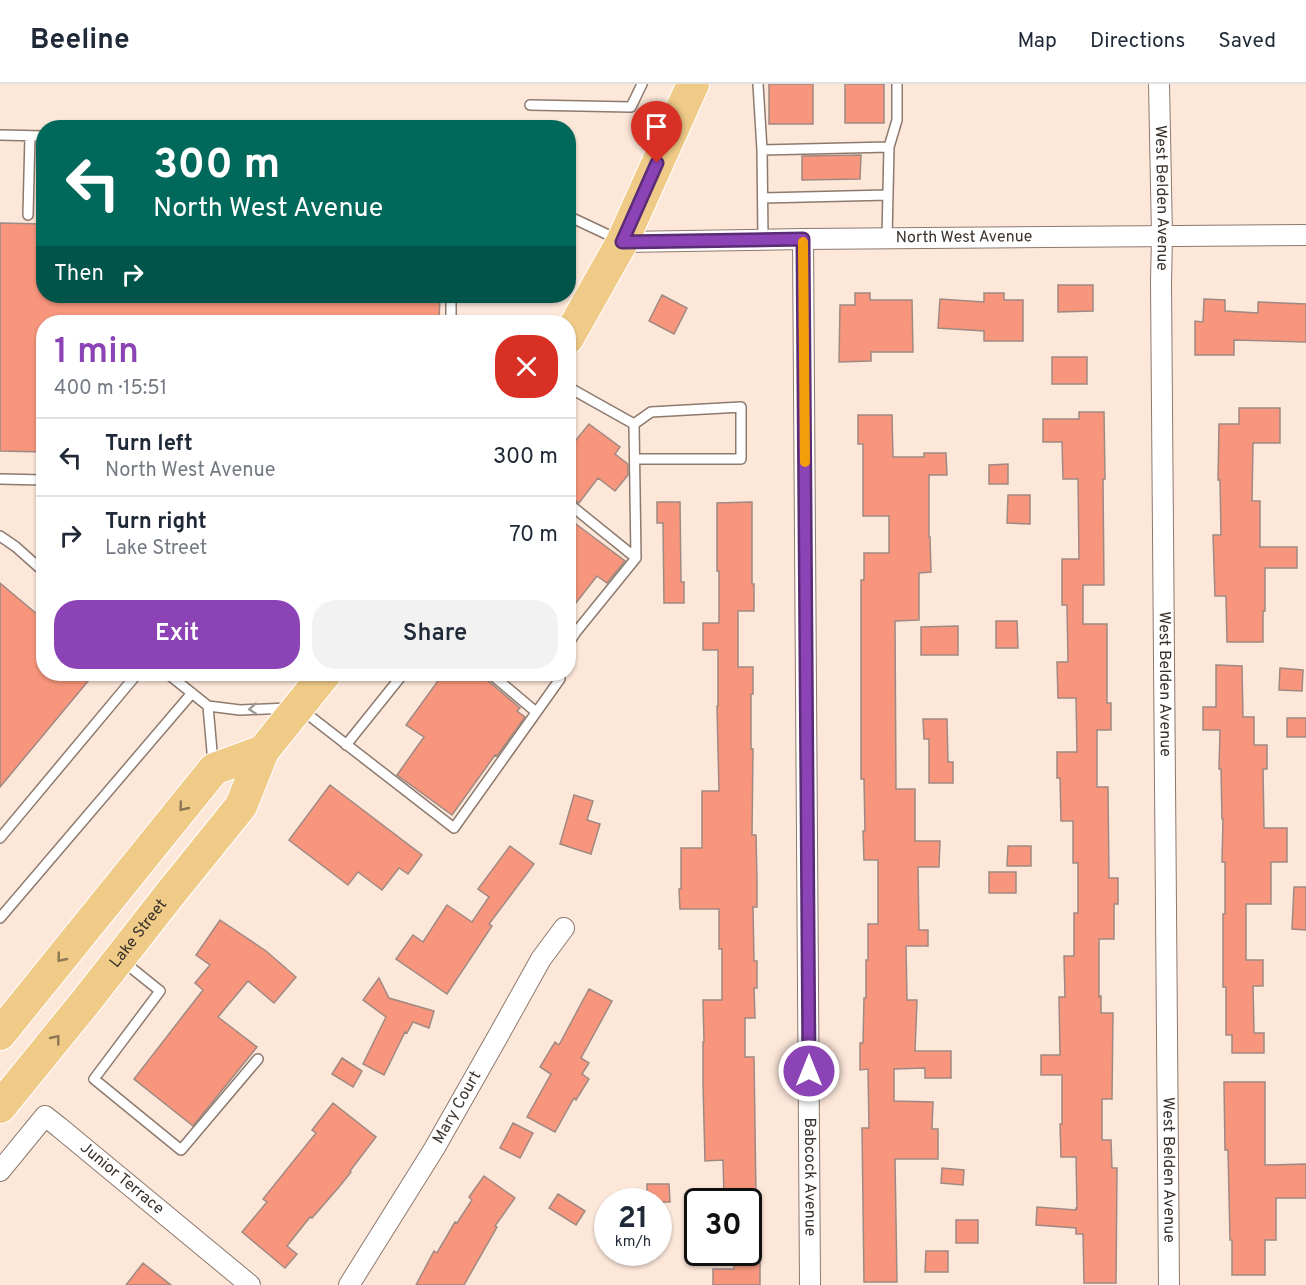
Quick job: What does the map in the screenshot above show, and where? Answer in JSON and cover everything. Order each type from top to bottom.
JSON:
[{"type":"main road","points":[[576,324],[622,242],[693,84]]},
{"type":"main road","name":"Lake Street","points":[[0,1107],[241,806],[263,751],[319,681]]},
{"type":"main road","points":[[0,1034],[214,769],[263,751]]},
{"type":"street","name":"West Belden Avenue","points":[[1159,84],[1169,1285]]},
{"type":"street","name":"North West Avenue","points":[[622,242],[1306,235]]},
{"type":"street","name":"Babcock Avenue","points":[[803,239],[810,1285]]},
{"type":"street","name":"Mary Court","points":[[349,1285],[434,1149],[541,959],[564,928]]},
{"type":"street","name":"Junior Terrace","points":[[0,1171],[45,1116],[250,1285]]},
{"type":"lane","points":[[530,105],[631,107],[642,84]]},
{"type":"lane","points":[[758,84],[762,150],[763,240]]},
{"type":"lane","points":[[887,238],[888,147],[897,120],[897,84]]},
{"type":"lane","points":[[0,135],[36,136]]},
{"type":"lane","points":[[28,215],[30,136]]},
{"type":"lane","points":[[762,150],[888,147]]},
{"type":"lane","points":[[762,198],[888,195]]},
{"type":"lane","points":[[576,220],[622,242]]},
{"type":"lane","points":[[576,391],[634,424]]},
{"type":"lane","points":[[634,424],[651,412],[741,407],[741,459],[635,459]]},
{"type":"lane","points":[[576,625],[636,558],[634,424]]},
{"type":"lane","points":[[0,479],[36,480]]},
{"type":"lane","points":[[576,509],[636,558]]},
{"type":"lane","points":[[0,536],[36,565]]},
{"type":"lane","points":[[0,838],[131,681]]},
{"type":"lane","points":[[177,681],[208,706],[240,710],[298,707],[454,828],[536,712],[554,681]]},
{"type":"lane","points":[[346,745],[397,681]]},
{"type":"lane","points":[[499,681],[536,712]]},
{"type":"lane","points":[[0,918],[192,693]]},
{"type":"lane","points":[[208,706],[214,769]]},
{"type":"lane","points":[[120,958],[160,992],[94,1079],[181,1150],[258,1059]]},
{"type":"building","points":[[769,84],[813,84],[813,124],[769,124]]},
{"type":"building","points":[[845,84],[884,84],[884,123],[845,123]]},
{"type":"building","points":[[861,155],[860,179],[802,180],[802,156]]},
{"type":"building","points":[[0,223],[36,224],[36,303],[440,303],[439,315],[36,315],[36,452],[0,451]]},
{"type":"building","points":[[1058,285],[1093,285],[1093,311],[1058,312]]},
{"type":"building","points":[[855,293],[870,293],[870,300],[912,300],[913,352],[871,352],[871,361],[839,362],[840,305],[855,305]]},
{"type":"building","points":[[984,293],[1004,293],[1004,300],[1023,300],[1023,341],[984,341],[984,331],[938,328],[940,299],[984,302]]},
{"type":"building","points":[[662,295],[687,308],[674,334],[649,321]]},
{"type":"building","points":[[1204,299],[1225,300],[1225,311],[1258,313],[1258,302],[1306,304],[1306,342],[1234,340],[1234,355],[1195,355],[1195,321],[1203,322]]},
{"type":"building","points":[[1052,357],[1087,357],[1087,384],[1052,384]]},
{"type":"building","points":[[1239,408],[1280,408],[1280,443],[1253,443],[1252,501],[1260,501],[1260,547],[1297,547],[1297,568],[1265,568],[1263,642],[1227,642],[1226,596],[1215,596],[1213,535],[1221,535],[1220,480],[1218,480],[1219,424],[1239,424]]},
{"type":"building","points":[[1079,412],[1104,412],[1104,585],[1083,585],[1083,624],[1107,624],[1107,703],[1111,703],[1111,730],[1097,730],[1097,787],[1108,787],[1109,878],[1118,878],[1118,904],[1114,904],[1114,939],[1099,939],[1101,1013],[1113,1013],[1112,1099],[1102,1099],[1102,1140],[1111,1140],[1112,1168],[1117,1168],[1116,1283],[1084,1283],[1083,1234],[1076,1234],[1076,1228],[1036,1225],[1037,1207],[1076,1210],[1077,1208],[1076,1157],[1061,1157],[1062,1075],[1041,1075],[1041,1055],[1060,1055],[1059,997],[1065,997],[1064,956],[1074,956],[1074,913],[1078,913],[1078,863],[1073,863],[1073,821],[1061,821],[1060,778],[1057,778],[1057,752],[1077,752],[1076,698],[1058,698],[1057,662],[1068,662],[1067,605],[1062,605],[1062,559],[1079,559],[1078,479],[1063,479],[1062,442],[1043,442],[1043,419],[1079,419]]},
{"type":"building","points":[[858,415],[892,415],[893,457],[924,457],[924,453],[946,453],[947,475],[929,475],[931,572],[919,573],[919,620],[895,621],[896,789],[915,789],[915,841],[940,841],[939,867],[918,867],[919,930],[928,930],[928,946],[906,946],[907,1000],[917,1000],[915,1051],[951,1051],[951,1078],[925,1078],[925,1068],[894,1069],[894,1101],[933,1102],[932,1129],[938,1129],[938,1159],[895,1159],[897,1282],[864,1282],[862,1128],[869,1128],[868,1069],[860,1070],[860,1043],[863,1043],[868,924],[878,924],[878,860],[864,860],[864,779],[861,779],[861,580],[864,580],[864,553],[889,553],[889,516],[863,516],[863,444],[858,444]]},
{"type":"building","points":[[589,424],[620,447],[615,454],[628,464],[628,475],[615,491],[598,478],[579,503],[576,501],[576,440]]},
{"type":"building","points":[[1008,464],[1008,484],[989,484],[989,465]]},
{"type":"building","points":[[1008,495],[1030,495],[1030,524],[1007,523]]},
{"type":"building","points":[[657,502],[680,502],[681,582],[684,582],[684,603],[664,603],[663,523],[657,523]]},
{"type":"building","points":[[752,502],[754,611],[738,611],[738,667],[753,667],[753,694],[751,694],[752,835],[756,835],[757,907],[753,907],[757,988],[754,988],[755,1018],[745,1018],[745,1057],[754,1057],[756,1188],[724,1188],[723,1160],[705,1161],[703,1000],[722,1000],[719,909],[680,909],[681,848],[702,848],[702,791],[719,791],[718,650],[703,650],[703,623],[719,623],[717,503]]},
{"type":"building","points":[[576,524],[625,561],[607,583],[597,576],[576,603]]},
{"type":"building","points":[[0,583],[36,613],[36,681],[88,681],[0,787]]},
{"type":"building","points":[[996,621],[1017,621],[1018,648],[996,648]]},
{"type":"building","points":[[958,626],[958,655],[921,655],[921,627]]},
{"type":"building","points":[[1216,665],[1242,666],[1243,717],[1254,717],[1254,745],[1267,745],[1267,769],[1263,769],[1264,828],[1287,828],[1287,862],[1271,862],[1271,904],[1246,904],[1246,960],[1263,960],[1263,986],[1253,986],[1254,1033],[1264,1033],[1264,1053],[1232,1053],[1232,1035],[1226,1035],[1226,987],[1223,987],[1225,862],[1222,862],[1220,730],[1203,730],[1203,707],[1216,707]]},
{"type":"building","points":[[1280,668],[1303,670],[1302,691],[1279,690]]},
{"type":"building","points":[[438,681],[488,681],[520,708],[517,711],[525,717],[452,815],[397,775],[424,737],[406,725]]},
{"type":"building","points":[[1287,718],[1306,718],[1306,737],[1287,737]]},
{"type":"building","points":[[923,719],[947,719],[948,762],[953,762],[953,783],[929,783],[929,739],[924,739]]},
{"type":"building","points":[[330,785],[422,855],[408,874],[399,868],[382,890],[358,872],[348,885],[289,840]]},
{"type":"building","points":[[574,795],[593,801],[587,820],[600,824],[591,854],[560,844]]},
{"type":"building","points":[[510,846],[534,864],[489,924],[492,926],[447,994],[396,959],[413,935],[423,942],[447,905],[472,922],[489,897],[478,889]]},
{"type":"building","points":[[1008,846],[1031,846],[1031,866],[1007,866]]},
{"type":"building","points":[[989,872],[1016,872],[1016,893],[989,893]]},
{"type":"building","points":[[1294,887],[1306,887],[1306,930],[1292,929]]},
{"type":"building","points":[[220,920],[266,951],[296,977],[274,1003],[248,981],[218,1017],[257,1047],[193,1126],[134,1079],[203,990],[195,983],[210,965],[196,955]]},
{"type":"building","points":[[379,978],[389,998],[434,1011],[429,1028],[413,1022],[407,1033],[405,1032],[384,1075],[363,1064],[386,1017],[363,1000]]},
{"type":"building","points":[[589,989],[612,1001],[581,1058],[589,1063],[582,1074],[589,1079],[576,1100],[574,1098],[555,1132],[527,1117],[551,1074],[540,1067],[555,1042],[559,1045]]},
{"type":"building","points":[[342,1058],[362,1071],[353,1087],[332,1074]]},
{"type":"building","points":[[1224,1082],[1265,1082],[1265,1165],[1306,1164],[1306,1198],[1276,1198],[1276,1240],[1265,1240],[1265,1275],[1232,1275],[1228,1150],[1225,1150]]},
{"type":"building","points":[[333,1103],[376,1137],[339,1187],[312,1218],[310,1217],[287,1246],[297,1254],[285,1268],[242,1232],[267,1202],[263,1199],[316,1133],[312,1130]]},
{"type":"building","points":[[513,1123],[533,1133],[520,1158],[500,1148]]},
{"type":"building","points":[[942,1168],[964,1170],[963,1185],[941,1183]]},
{"type":"building","points":[[484,1176],[515,1198],[495,1226],[497,1227],[464,1285],[416,1285],[434,1251],[437,1253],[455,1222],[457,1223],[472,1200],[469,1197]]},
{"type":"building","points":[[647,1184],[669,1184],[669,1188],[647,1188]]},
{"type":"building","points":[[558,1194],[585,1211],[576,1225],[549,1208]]},
{"type":"building","points":[[956,1220],[978,1220],[978,1243],[956,1243]]},
{"type":"building","points":[[926,1251],[948,1251],[948,1272],[925,1272]]},
{"type":"building","points":[[143,1263],[171,1285],[126,1285]]},
{"type":"building","points":[[734,1266],[760,1266],[760,1285],[713,1285],[713,1269],[734,1269]]},
{"type":"slow traffic","points":[[803,242],[805,462]]},
{"type":"route","points":[[657,163],[622,242],[803,239],[809,1071]]}]
